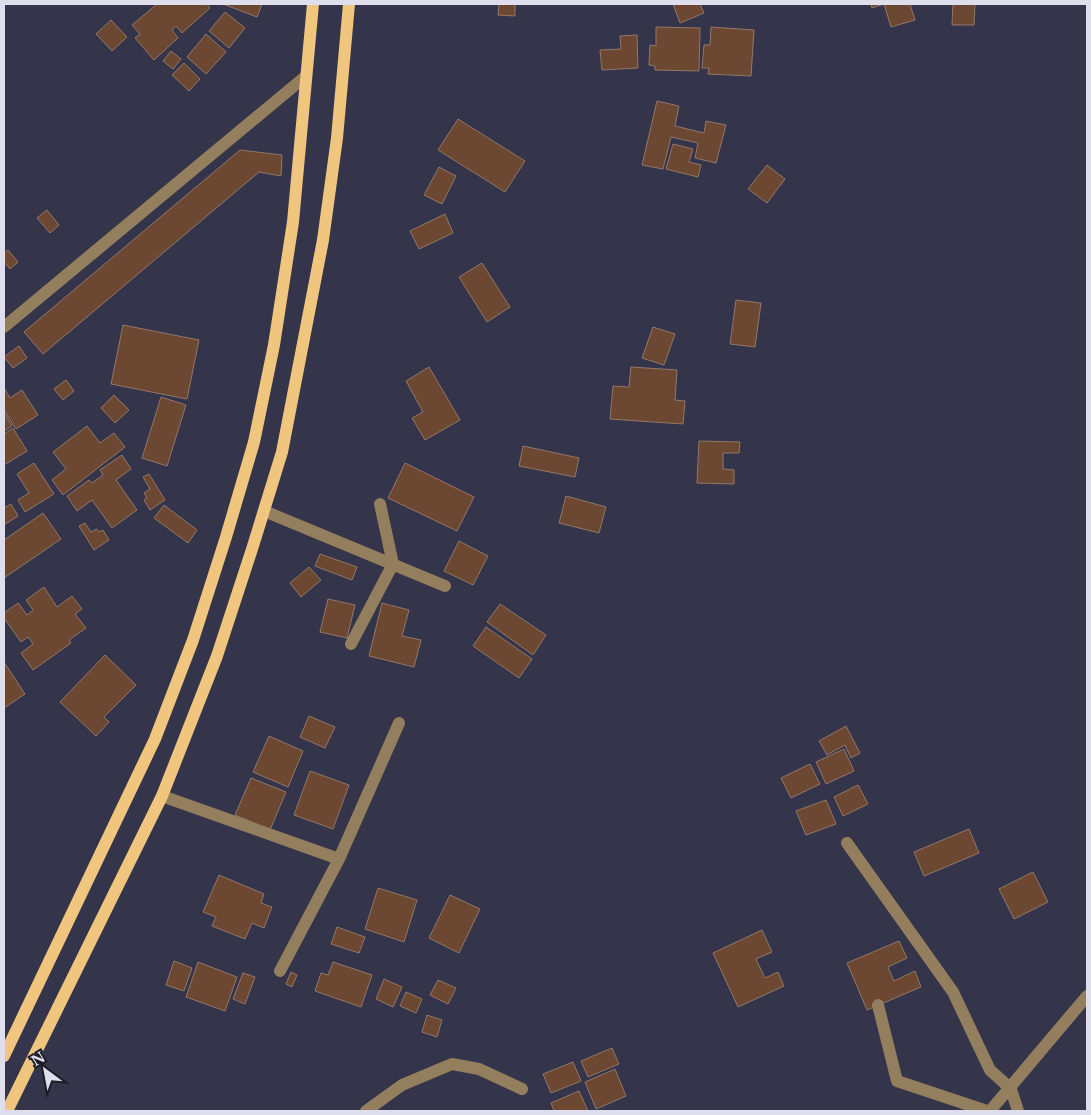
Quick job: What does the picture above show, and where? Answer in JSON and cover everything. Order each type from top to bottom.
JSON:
[{"type":"main road","points":[[4,1056],[154,739],[192,640],[226,537],[254,442],[274,345],[293,222],[314,4]]},
{"type":"main road","points":[[7,1111],[162,796],[217,656],[264,511],[282,452],[323,240],[337,138],[349,4]]},
{"type":"street","points":[[4,327],[306,76]]},
{"type":"street","points":[[351,644],[393,564],[380,504]]},
{"type":"street","points":[[264,511],[445,586]]},
{"type":"street","points":[[280,970],[339,858],[399,723]]},
{"type":"street","points":[[162,796],[339,858]]},
{"type":"street","points":[[847,843],[953,992],[990,1070],[1011,1089],[1018,1111]]},
{"type":"street","points":[[878,1005],[897,1081],[988,1111],[1011,1089],[1087,996]]},
{"type":"street","points":[[366,1111],[402,1085],[452,1064],[478,1068],[522,1089]]},
{"type":"building","points":[[157,4],[207,4],[210,8],[182,33],[176,26],[172,30],[178,38],[154,60],[135,38],[140,34],[132,25]]},
{"type":"building","points":[[223,4],[262,4],[257,17]]},
{"type":"building","points":[[499,4],[515,4],[515,16],[498,15]]},
{"type":"building","points":[[673,4],[700,4],[704,13],[680,23]]},
{"type":"building","points":[[871,4],[884,4],[872,8]]},
{"type":"building","points":[[884,4],[910,4],[915,20],[891,27]]},
{"type":"building","points":[[953,4],[975,4],[974,25],[952,25]]},
{"type":"building","points":[[225,12],[245,28],[229,48],[209,31]]},
{"type":"building","points":[[111,20],[127,37],[112,51],[96,34]]},
{"type":"building","points":[[656,27],[700,28],[699,71],[655,70],[655,66],[649,65],[650,45],[656,46]]},
{"type":"building","points":[[711,27],[754,30],[751,76],[708,74],[709,68],[702,68],[704,45],[710,45]]},
{"type":"building","points":[[206,34],[226,52],[206,74],[187,57]]},
{"type":"building","points":[[637,35],[638,68],[602,70],[600,50],[621,49],[620,36]]},
{"type":"building","points":[[171,51],[181,59],[173,69],[163,61]]},
{"type":"building","points":[[184,63],[200,79],[189,91],[172,75]]},
{"type":"building","points":[[657,101],[679,106],[675,126],[704,133],[706,121],[726,125],[716,163],[695,158],[698,143],[671,137],[663,169],[642,165]]},
{"type":"building","points":[[458,119],[525,161],[505,192],[438,150]]},
{"type":"building","points":[[673,144],[693,149],[689,162],[701,165],[698,177],[666,169]]},
{"type":"building","points":[[240,150],[282,155],[281,176],[259,172],[43,354],[24,332]]},
{"type":"building","points":[[767,165],[785,179],[767,203],[748,189]]},
{"type":"building","points":[[439,167],[456,176],[442,204],[424,195]]},
{"type":"building","points":[[47,210],[59,225],[50,233],[37,218]]},
{"type":"building","points":[[445,214],[453,233],[419,249],[410,231]]},
{"type":"building","points":[[8,250],[18,262],[10,269],[4,262],[4,253]]},
{"type":"building","points":[[482,263],[510,307],[487,322],[459,277]]},
{"type":"building","points":[[736,300],[761,303],[755,347],[730,344]]},
{"type":"building","points":[[123,325],[199,340],[187,399],[111,384]]},
{"type":"building","points":[[653,327],[675,334],[664,365],[642,358]]},
{"type":"building","points":[[19,346],[27,358],[13,368],[4,357]]},
{"type":"building","points":[[429,367],[460,420],[425,440],[412,418],[423,412],[406,381]]},
{"type":"building","points":[[631,367],[677,370],[675,400],[685,401],[683,424],[610,419],[613,386],[629,387]]},
{"type":"building","points":[[66,380],[74,391],[63,400],[54,389]]},
{"type":"building","points":[[4,388],[10,398],[22,390],[38,415],[16,429],[4,410]]},
{"type":"building","points":[[114,395],[129,410],[115,423],[101,408]]},
{"type":"building","points":[[161,397],[186,405],[167,466],[142,458]]},
{"type":"building","points":[[4,413],[12,426],[4,431]]},
{"type":"building","points":[[87,426],[100,443],[114,433],[125,447],[63,495],[52,480],[66,469],[53,452]]},
{"type":"building","points":[[13,428],[27,451],[4,465],[4,434]]},
{"type":"building","points":[[699,441],[740,442],[739,453],[723,453],[723,469],[734,470],[734,484],[697,483]]},
{"type":"building","points":[[523,446],[579,458],[575,477],[519,466]]},
{"type":"building","points":[[122,455],[131,469],[116,480],[137,510],[112,528],[92,500],[77,511],[67,496],[89,480],[92,483],[103,475],[100,470]]},
{"type":"building","points":[[34,463],[54,494],[25,512],[18,500],[29,493],[17,474]]},
{"type":"building","points":[[405,463],[474,497],[457,531],[388,498]]},
{"type":"building","points":[[149,474],[165,500],[150,510],[144,500],[147,498],[144,493],[150,489],[143,477]]},
{"type":"building","points":[[566,496],[606,507],[599,533],[559,523]]},
{"type":"building","points":[[11,504],[18,516],[4,525],[4,508]]},
{"type":"building","points":[[164,505],[197,530],[188,543],[154,518]]},
{"type":"building","points":[[43,513],[61,539],[4,578],[4,540]]},
{"type":"building","points":[[85,523],[91,532],[97,529],[99,532],[103,530],[109,540],[94,550],[79,526]]},
{"type":"building","points":[[459,541],[488,556],[473,585],[444,571]]},
{"type":"building","points":[[320,554],[357,567],[352,580],[315,566]]},
{"type":"building","points":[[309,567],[321,580],[301,597],[290,583]]},
{"type":"building","points":[[44,587],[57,607],[72,596],[82,609],[75,614],[86,628],[69,640],[71,643],[33,670],[21,653],[33,644],[28,637],[21,642],[4,618],[4,613],[18,603],[27,615],[33,610],[26,600]]},
{"type":"building","points":[[328,599],[355,605],[347,638],[320,632]]},
{"type":"building","points":[[382,603],[409,610],[402,636],[421,640],[414,667],[369,656]]},
{"type":"building","points":[[500,604],[546,635],[533,655],[487,622]]},
{"type":"building","points":[[486,627],[532,659],[519,678],[473,646]]},
{"type":"building","points":[[105,655],[136,685],[104,717],[109,722],[96,736],[60,702]]},
{"type":"building","points":[[4,662],[25,694],[4,708]]},
{"type":"building","points":[[309,716],[335,727],[325,748],[300,737]]},
{"type":"building","points":[[846,726],[860,753],[851,758],[845,745],[827,755],[819,741]]},
{"type":"building","points":[[269,736],[303,751],[288,787],[253,772]]},
{"type":"building","points":[[844,749],[854,771],[826,784],[816,762]]},
{"type":"building","points":[[810,764],[820,784],[791,798],[781,778]]},
{"type":"building","points":[[310,771],[349,785],[333,829],[294,815]]},
{"type":"building","points":[[251,778],[286,792],[270,830],[235,815]]},
{"type":"building","points":[[858,785],[868,804],[843,816],[834,797]]},
{"type":"building","points":[[826,800],[836,824],[806,835],[796,811]]},
{"type":"building","points":[[969,829],[979,853],[924,876],[914,852]]},
{"type":"building","points":[[1033,872],[1048,902],[1014,919],[999,889]]},
{"type":"building","points":[[219,875],[264,894],[261,903],[272,907],[264,928],[252,923],[245,939],[212,926],[216,917],[203,912]]},
{"type":"building","points":[[378,888],[417,900],[404,942],[365,929]]},
{"type":"building","points":[[450,895],[480,909],[459,953],[429,938]]},
{"type":"building","points":[[337,927],[365,937],[359,953],[331,944]]},
{"type":"building","points":[[762,930],[772,952],[756,959],[765,978],[778,972],[784,986],[738,1007],[713,953]]},
{"type":"building","points":[[899,941],[907,958],[888,967],[894,981],[915,971],[921,987],[867,1010],[847,963]]},
{"type":"building","points":[[174,961],[192,968],[184,991],[166,985]]},
{"type":"building","points":[[198,962],[237,977],[225,1011],[186,997]]},
{"type":"building","points":[[333,962],[372,975],[361,1007],[315,991],[321,973],[328,975]]},
{"type":"building","points":[[291,972],[297,975],[292,987],[286,984]]},
{"type":"building","points":[[243,973],[255,977],[245,1004],[233,999]]},
{"type":"building","points":[[384,979],[402,987],[393,1007],[376,999]]},
{"type":"building","points":[[438,980],[456,988],[448,1004],[430,995]]},
{"type":"building","points":[[406,992],[422,999],[416,1013],[400,1006]]},
{"type":"building","points":[[427,1015],[442,1020],[437,1037],[422,1032]]},
{"type":"building","points":[[612,1048],[619,1064],[588,1077],[581,1061]]},
{"type":"building","points":[[573,1062],[581,1081],[551,1093],[543,1074]]},
{"type":"building","points":[[615,1069],[626,1096],[596,1109],[585,1082]]},
{"type":"building","points":[[579,1091],[588,1111],[554,1111],[551,1103]]}]
